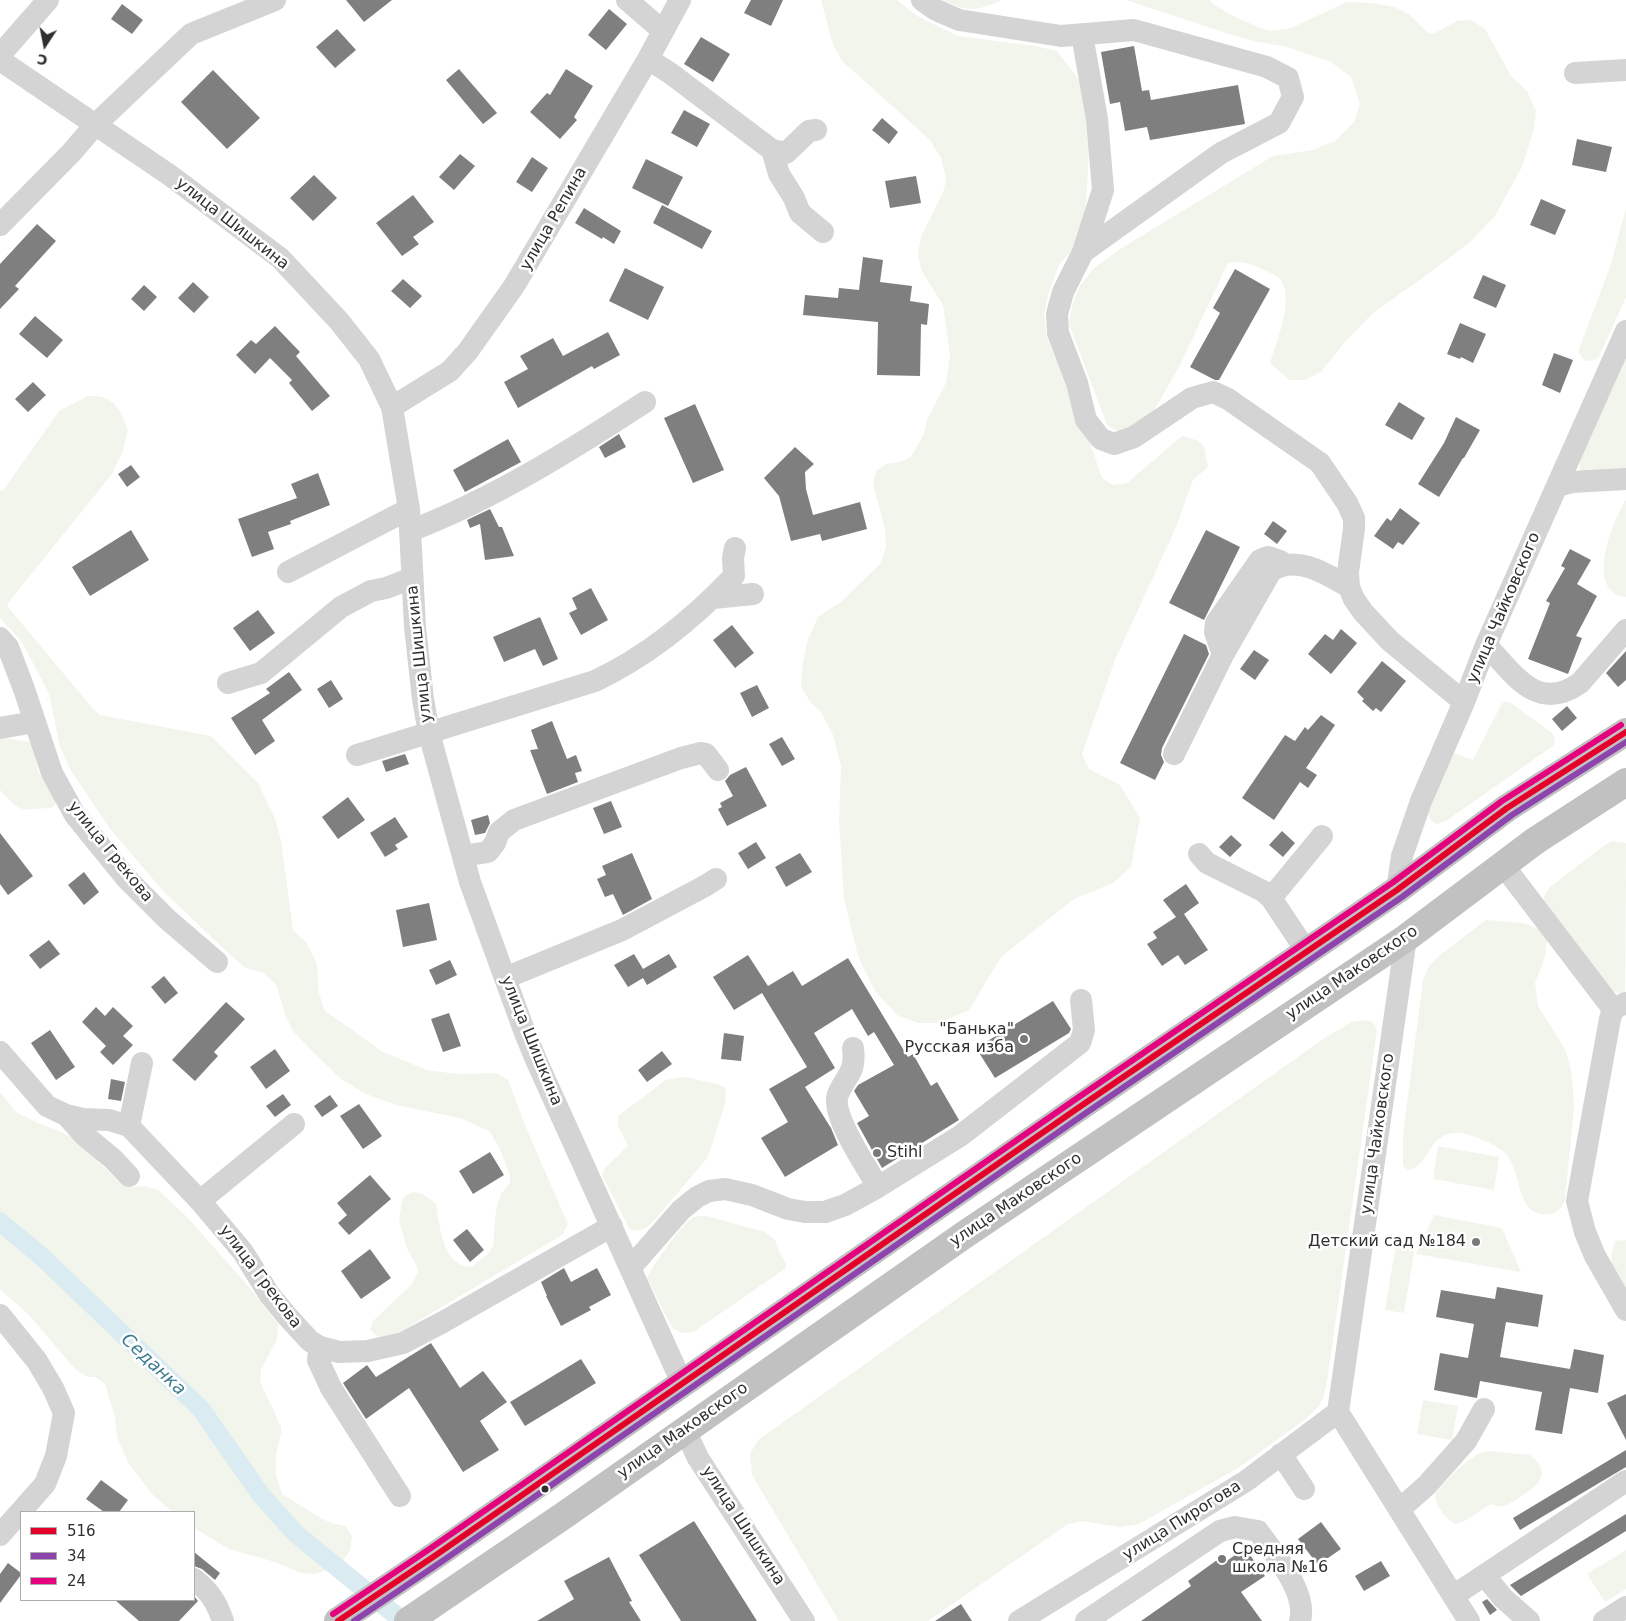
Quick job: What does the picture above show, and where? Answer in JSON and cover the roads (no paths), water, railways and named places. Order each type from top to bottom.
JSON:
[{"type":"highway","points":[[338,1621],[436,1555],[1078,1108],[1397,890],[1507,808],[1626,732]]},
{"type":"highway","name":"улица Маковского","points":[[408,1621],[964,1234],[1406,938],[1535,841],[1626,782]]},
{"type":"street","points":[[0,55],[48,0]]},
{"type":"street","points":[[0,225],[71,153],[96,124],[192,34],[275,0]]},
{"type":"street","points":[[627,0],[663,31]]},
{"type":"street","name":"улица Репина","points":[[392,407],[450,371],[468,351],[514,286],[648,59],[680,0]]},
{"type":"street","points":[[922,0],[936,10],[960,20],[1061,36],[1134,30],[1267,67],[1288,78],[1293,97],[1279,123],[1220,153],[1084,252]]},
{"type":"street","points":[[1082,34],[1097,119],[1103,190],[1084,252],[1063,292],[1057,314],[1058,333],[1077,383],[1086,420],[1101,439],[1114,444],[1134,436],[1192,398],[1213,392],[1228,398],[1320,463],[1347,502],[1354,518],[1348,572],[1349,587],[1354,599],[1363,612],[1390,641],[1464,702]]},
{"type":"street","points":[[648,59],[670,73],[772,150],[786,153],[809,131],[816,130]]},
{"type":"street","name":"улица Шишкина","points":[[0,60],[171,176],[280,258],[339,321],[369,359],[392,407],[409,520],[422,699],[429,733],[463,856],[505,978],[537,1062],[682,1383]]},
{"type":"street","points":[[1575,73],[1626,70]]},
{"type":"street","points":[[772,150],[779,174],[794,198],[800,213],[823,232]]},
{"type":"street","name":"улица Чайковского","points":[[1397,890],[1402,856],[1422,801],[1486,645],[1626,331]]},
{"type":"street","points":[[288,572],[409,520],[436,521],[512,483],[645,402]]},
{"type":"street","points":[[1557,486],[1572,482],[1626,479]]},
{"type":"street","points":[[357,755],[587,684],[610,674],[659,644],[713,598],[734,576],[733,558],[736,548]]},
{"type":"street","points":[[1174,754],[1223,655],[1271,571],[1277,567],[1288,565],[1316,569],[1349,587]]},
{"type":"street","points":[[228,683],[261,673],[341,607],[371,591],[386,588],[412,578]]},
{"type":"street","points":[[713,598],[753,594]]},
{"type":"street","points":[[1486,645],[1520,682],[1540,693],[1555,694],[1570,690],[1580,683],[1626,630]]},
{"type":"street","name":"улица Грекова","points":[[0,638],[8,647],[52,773],[75,815],[127,879],[167,919],[217,962]]},
{"type":"street","points":[[0,728],[35,722]]},
{"type":"street","points":[[463,856],[488,852],[495,843],[499,832],[514,820],[681,758],[701,753],[706,754],[718,770]]},
{"type":"street","points":[[1271,898],[1322,836]]},
{"type":"street","points":[[1199,854],[1207,864],[1256,886],[1271,898],[1307,952]]},
{"type":"street","points":[[1503,865],[1619,1006],[1577,1201],[1585,1232],[1595,1256],[1626,1310]]},
{"type":"street","points":[[505,978],[622,930],[716,879]]},
{"type":"street","name":"улица Чайковского","points":[[1338,1412],[1406,938]]},
{"type":"street","points":[[631,1267],[681,1210],[697,1197],[709,1191],[725,1189],[752,1195],[788,1209],[825,1212],[845,1205],[878,1187],[960,1136],[1080,1043],[1084,1030],[1081,1000]]},
{"type":"street","points":[[853,1048],[854,1065],[838,1094],[837,1112],[878,1187]]},
{"type":"street","points":[[0,1052],[47,1106],[66,1115],[83,1119],[109,1120],[129,1126],[142,1063]]},
{"type":"street","points":[[66,1115],[84,1135],[113,1158],[130,1176]]},
{"type":"street","points":[[200,1201],[294,1124]]},
{"type":"street","name":"улица Грекова","points":[[129,1126],[200,1201],[243,1252],[269,1294],[310,1341],[338,1352],[368,1351],[403,1343],[612,1226]]},
{"type":"street","points":[[0,1315],[37,1361],[53,1388],[64,1413],[56,1456],[45,1484],[21,1511]]},
{"type":"street","points":[[320,1346],[318,1360],[331,1388],[400,1496]]},
{"type":"street","points":[[1400,1509],[1427,1485],[1466,1441],[1484,1409]]},
{"type":"street","points":[[1338,1412],[1468,1621]]},
{"type":"street","name":"улица Пирогова","points":[[1019,1621],[1049,1614],[1246,1481],[1338,1412]]},
{"type":"street","name":"улица Шишкина","points":[[685,1430],[698,1458],[804,1621]]},
{"type":"street","points":[[1281,1454],[1304,1489]]},
{"type":"street","points":[[1453,1596],[1626,1481]]},
{"type":"street","points":[[0,1535],[20,1512]]},
{"type":"street","points":[[1086,1621],[1220,1531],[1235,1527],[1258,1531],[1285,1570],[1299,1596],[1302,1608],[1300,1621]]},
{"type":"street","points":[[1485,1576],[1503,1598],[1529,1621]]},
{"type":"street","points":[[195,1580],[208,1591],[216,1604],[222,1621]]},
{"type":"street","points":[[1604,1621],[1626,1607]]},
{"type":"waterway","name":"Седанка","points":[[0,1222],[40,1255],[201,1409],[261,1495],[295,1533],[403,1621]]},
{"type":"place","name":"\"Банька\" Русская изба","points":[[1024,1039]]},
{"type":"place","name":"Stihl","points":[[877,1153]]},
{"type":"place","name":"Детский сад №184","points":[[1476,1242]]},
{"type":"place","name":"Средняя школа №16","points":[[1222,1559]]}]
